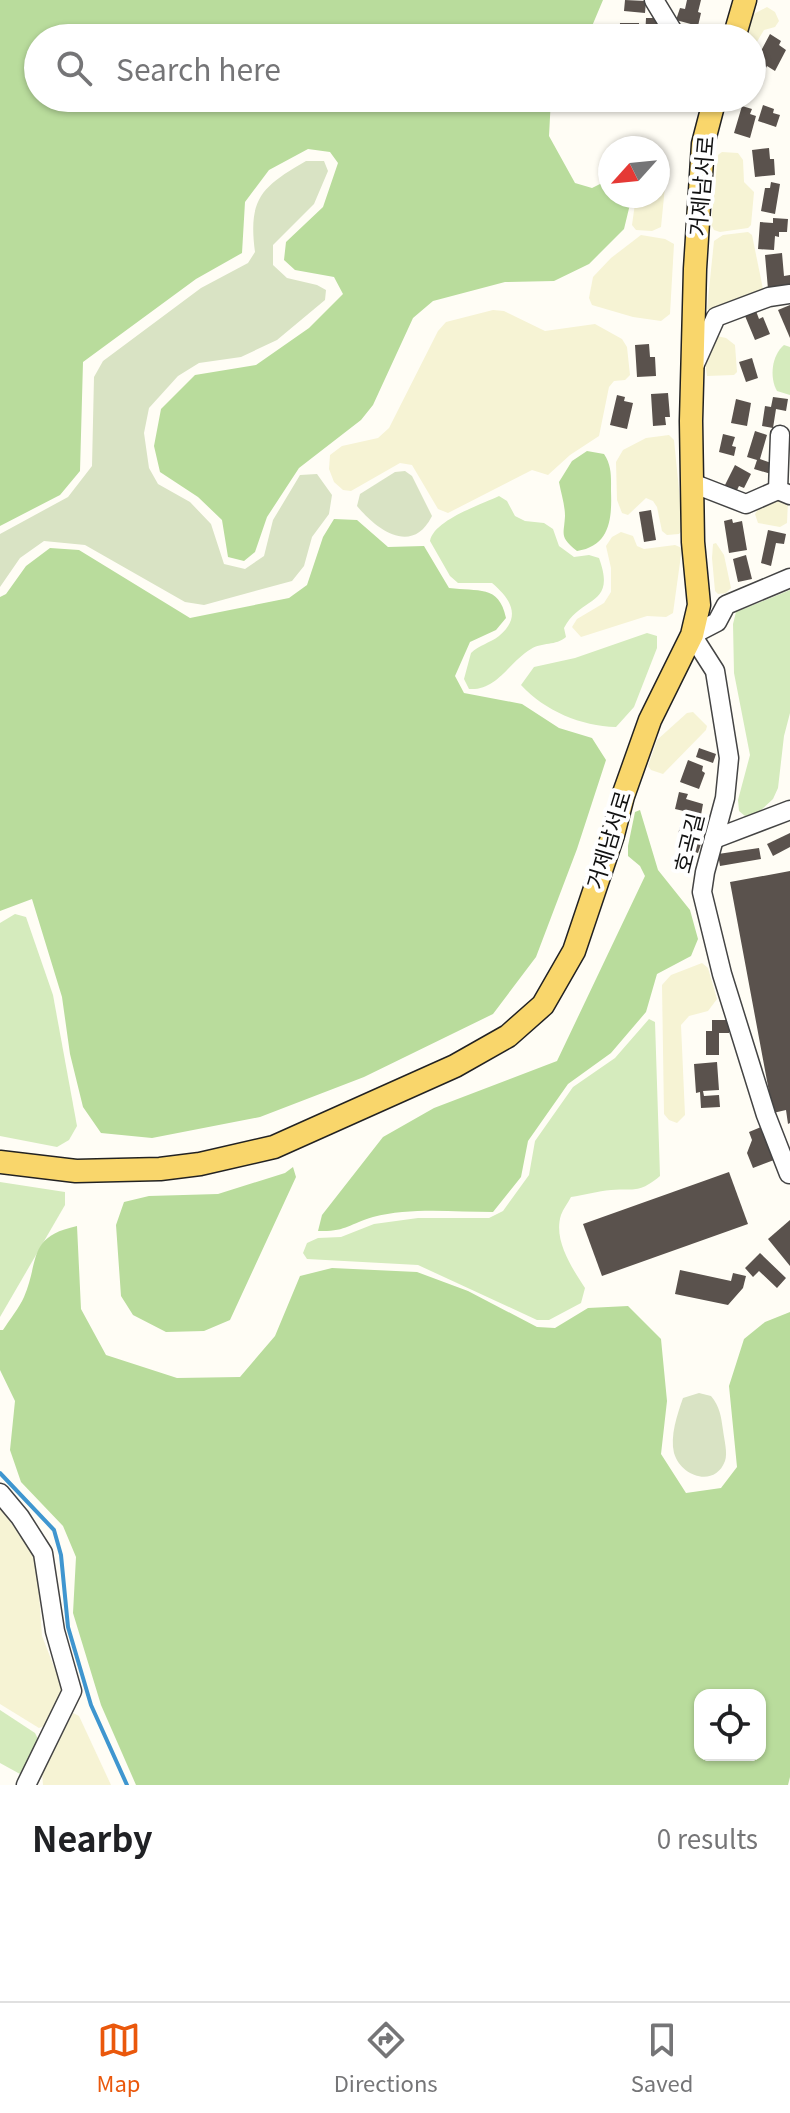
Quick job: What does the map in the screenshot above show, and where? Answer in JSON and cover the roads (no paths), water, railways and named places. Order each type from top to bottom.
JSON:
[{"type":"main road","points":[[738,24],[745,0]]},
{"type":"main road","name":"거제남서로","points":[[0,1162],[76,1171],[160,1169],[246,1155],[302,1137],[442,1072],[508,1036],[543,1005],[574,951],[647,729],[692,635],[699,605],[692,483],[692,370],[703,144],[711,112]]},
{"type":"street","points":[[654,0],[669,24]]},
{"type":"street","points":[[692,370],[716,317],[769,297],[790,294]]},
{"type":"street","points":[[692,483],[746,504],[784,492],[780,435]]},
{"type":"street","points":[[692,635],[717,622],[726,605],[790,578]]},
{"type":"street","name":"호곡길","points":[[692,635],[715,671],[729,758],[725,798],[702,892],[722,974],[766,1115],[789,1174]]},
{"type":"street","points":[[714,839],[790,810]]},
{"type":"street","points":[[0,1493],[43,1553],[55,1631],[72,1691],[32,1781]]},
{"type":"waterway","points":[[0,1473],[54,1530],[61,1555],[68,1627],[91,1705],[127,1785]]}]
